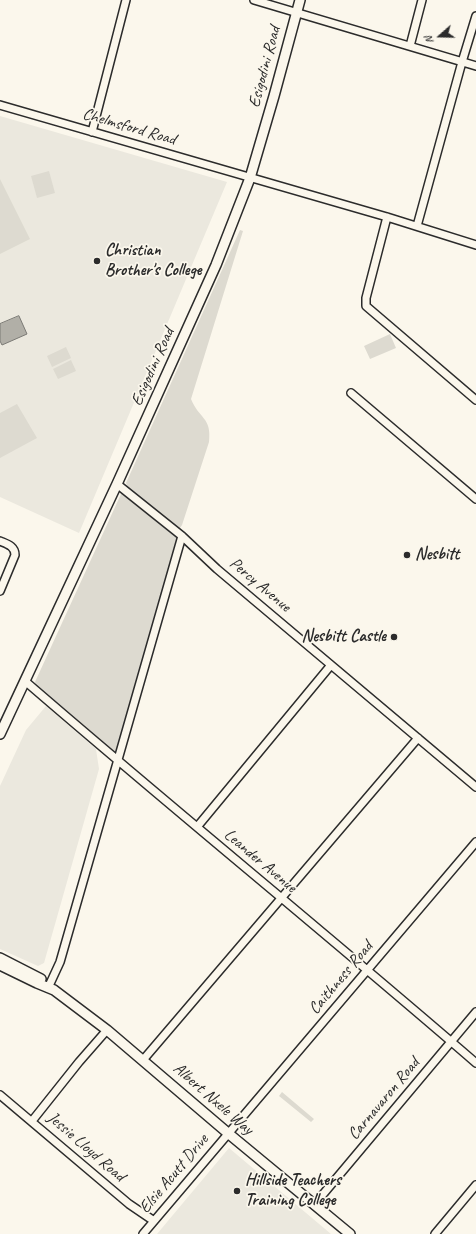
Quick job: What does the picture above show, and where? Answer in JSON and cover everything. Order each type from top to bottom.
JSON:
[{"type":"main road","name":"Esigodini Road","points":[[0,734],[118,484],[216,265],[250,178],[300,0]]},
{"type":"main road","name":"Albert Nxele Way","points":[[0,958],[51,987],[107,1030],[229,1134],[350,1234]]},
{"type":"main road","name":"Albert Nxele Way","points":[[0,965],[51,987]]},
{"type":"street","points":[[92,132],[126,0]]},
{"type":"street","points":[[254,0],[476,66]]},
{"type":"street","points":[[410,46],[422,0]]},
{"type":"street","points":[[417,226],[476,16]]},
{"type":"street","name":"Chelmsford Road","points":[[0,105],[387,217],[476,245]]},
{"type":"street","points":[[387,217],[366,298],[366,306],[476,400]]},
{"type":"street","points":[[351,393],[476,500]]},
{"type":"street","name":"Percy Avenue","points":[[118,484],[182,536],[217,569],[476,786]]},
{"type":"street","points":[[51,987],[60,962],[182,536]]},
{"type":"street","points":[[0,541],[11,546],[15,555],[0,591]]},
{"type":"street","points":[[197,827],[331,665]]},
{"type":"street","name":"Leander Avenue","points":[[25,681],[117,761],[476,1063]]},
{"type":"street","points":[[143,1060],[418,738]]},
{"type":"street","name":"Caithness Road","points":[[229,1134],[476,842]]},
{"type":"street","name":"Carnavaron Road","points":[[314,1205],[476,1012]]},
{"type":"street","points":[[32,1121],[79,1062],[107,1030]]},
{"type":"street","name":"Jessie Lloyd Road","points":[[0,1095],[129,1204],[154,1221]]},
{"type":"street","name":"Elsie Acutt Drive","points":[[143,1234],[229,1134]]},
{"type":"street","points":[[436,1234],[476,1185]]},
{"type":"shaded area","name":"Christian Brother's College","points":[[0,116],[227,182],[79,533],[0,497]]},
{"type":"shaded area","points":[[49,171],[55,193],[37,198],[31,176]]},
{"type":"shaded area","points":[[0,179],[30,239],[0,254]]},
{"type":"shaded area","points":[[240,230],[243,231],[191,399],[194,406],[207,423],[209,428],[209,442],[182,525],[180,528],[177,528],[128,488],[126,483]]},
{"type":"shaded area","points":[[19,316],[27,334],[2,345],[0,341],[0,324]]},
{"type":"shaded area","points":[[390,334],[396,348],[370,359],[364,346]]},
{"type":"shaded area","points":[[66,347],[71,358],[52,367],[47,356]]},
{"type":"shaded area","points":[[71,360],[76,371],[58,379],[53,369]]},
{"type":"shaded area","points":[[17,404],[37,438],[0,458],[0,413]]},
{"type":"shaded area","points":[[125,493],[177,537],[117,752],[113,753],[37,687],[35,682],[121,494]]},
{"type":"shaded area","points":[[46,706],[96,749],[99,769],[44,963],[38,966],[0,949],[0,786],[26,730]]},
{"type":"shaded area","points":[[282,1092],[314,1119],[311,1122],[279,1096]]},
{"type":"shaded area","name":"Hillside Teachers Training College","points":[[229,1148],[331,1234],[157,1234]]},
{"type":"place","name":"Christian Brother's College","points":[[97,261]]},
{"type":"place","name":"Nesbitt","points":[[407,555]]},
{"type":"place","name":"Nesbitt Castle","points":[[394,637]]},
{"type":"place","name":"Hillside Teachers Training College","points":[[237,1191]]}]
